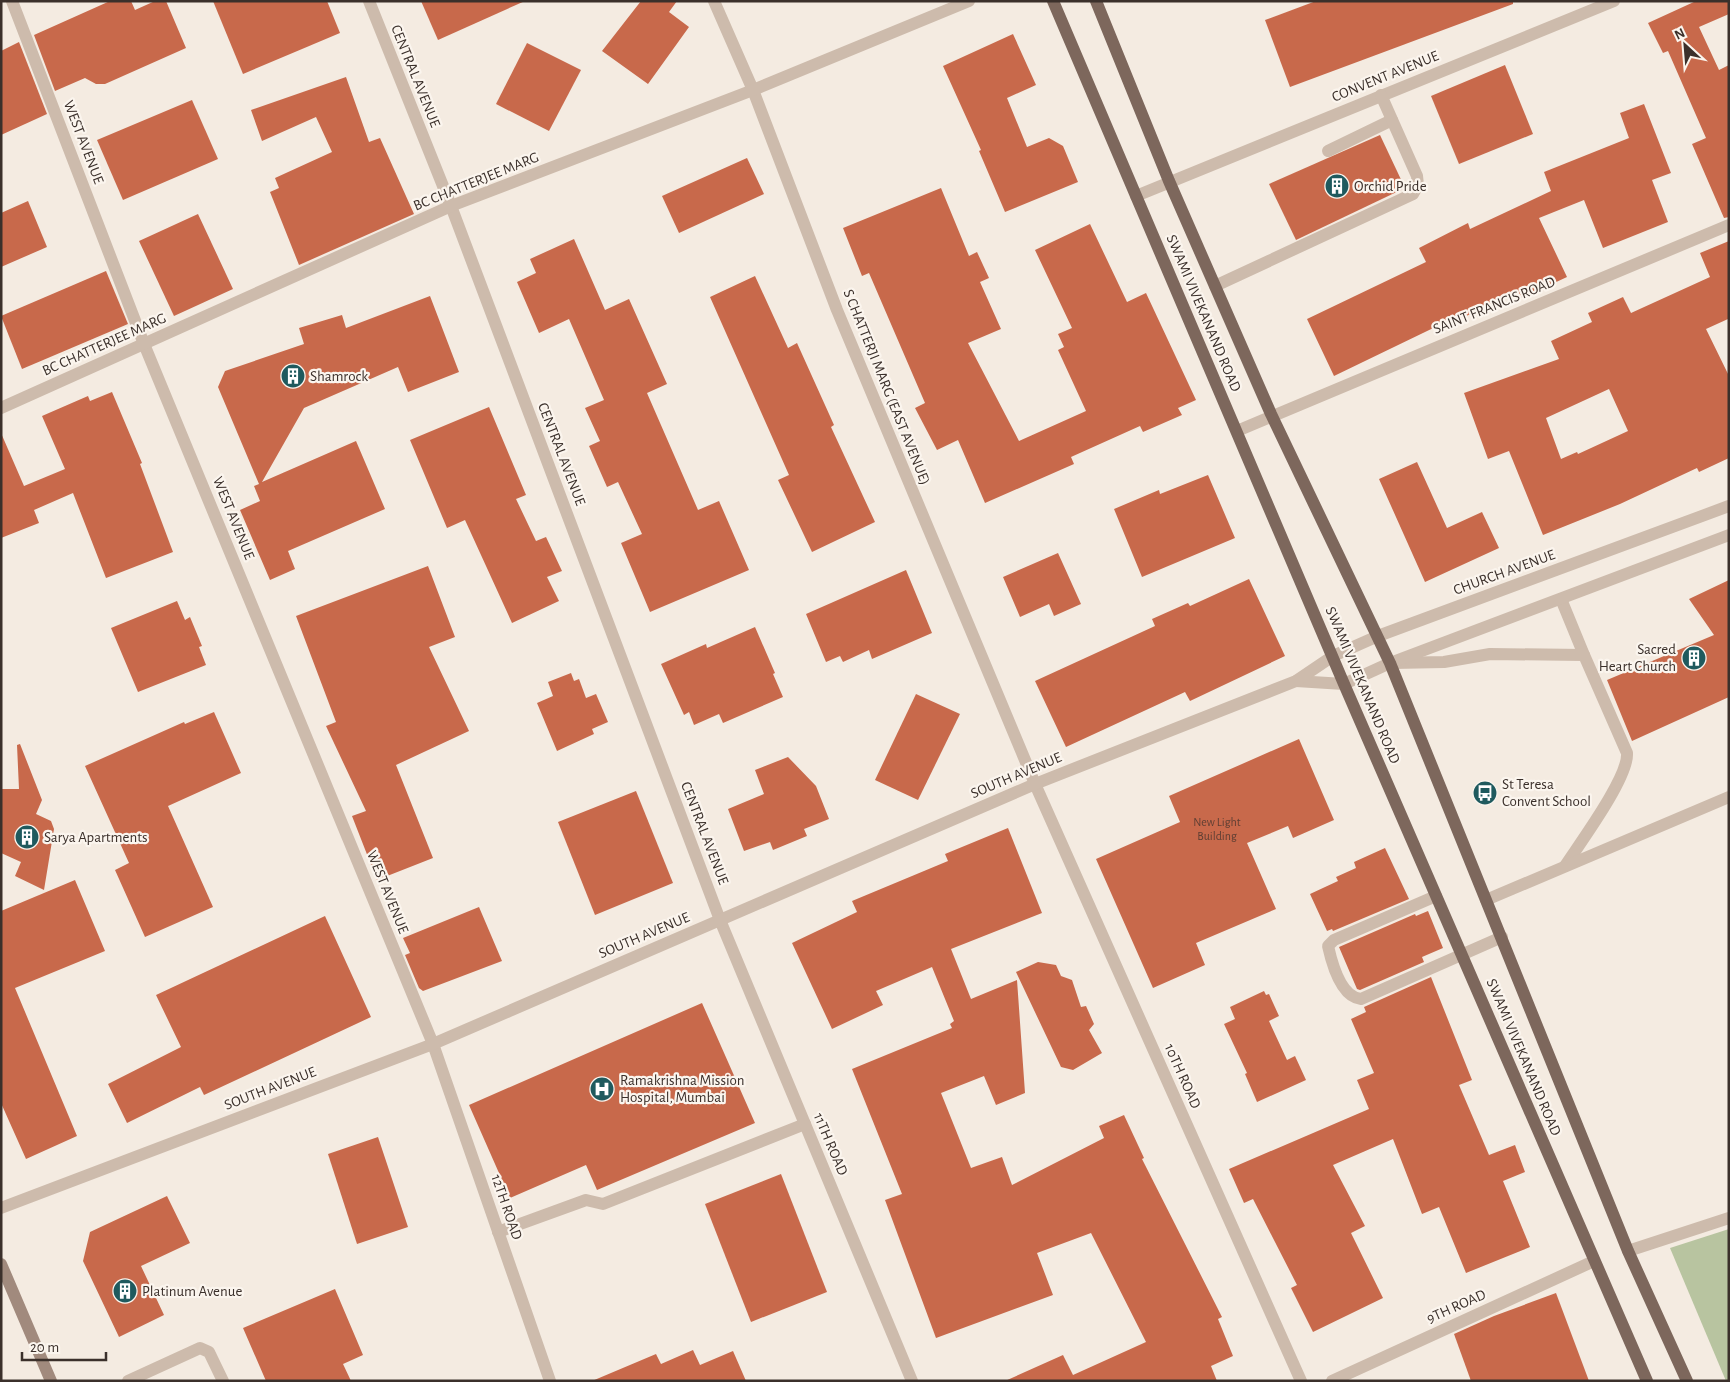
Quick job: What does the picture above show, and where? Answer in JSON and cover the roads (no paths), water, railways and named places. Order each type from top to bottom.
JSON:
[{"type":"main road","name":"SWAMI VIVEKANAND ROAD","points":[[1053,1],[1344,684],[1647,1381]]},
{"type":"main road","name":"SWAMI VIVEKANAND ROAD","points":[[1096,1],[1169,181],[1271,414],[1390,663],[1628,1251],[1687,1381]]},
{"type":"main road","points":[[1,1264],[51,1381]]},
{"type":"street","name":"WEST AVENUE","points":[[12,1],[144,344],[433,1044]]},
{"type":"street","name":"CENTRAL AVENUE","points":[[369,1],[451,206],[720,920]]},
{"type":"street","name":"S CHATTERJI MARG (EAST AVENUE)","points":[[714,1],[753,90],[836,310],[1034,784]]},
{"type":"street","name":"BC CHATTERJEE MARG","points":[[1,408],[451,206],[753,90],[969,1]]},
{"type":"street","name":"CONVENT AVENUE","points":[[1136,196],[1614,1]]},
{"type":"street","points":[[1215,286],[1413,194],[1418,185],[1417,176],[1380,95]]},
{"type":"street","points":[[1328,151],[1392,120]]},
{"type":"street","name":"SAINT FRANCIS ROAD","points":[[1237,430],[1271,414],[1729,225]]},
{"type":"street","name":"CHURCH AVENUE","points":[[1296,681],[1333,656],[1378,636],[1729,506]]},
{"type":"street","points":[[1296,681],[1344,684],[1390,663],[1729,535]]},
{"type":"street","points":[[1561,599],[1627,753],[1628,762],[1565,866]]},
{"type":"street","points":[[1390,663],[1444,662],[1490,654],[1584,655]]},
{"type":"street","name":"SOUTH AVENUE","points":[[1,1208],[433,1044],[1034,784],[1296,681]]},
{"type":"street","name":"10TH ROAD","points":[[1034,784],[1301,1381]]},
{"type":"street","points":[[1486,900],[1729,797]]},
{"type":"street","points":[[1436,896],[1334,940],[1328,946],[1346,991],[1354,998],[1361,999],[1502,937]]},
{"type":"street","name":"11TH ROAD","points":[[720,920],[912,1381]]},
{"type":"street","name":"12TH ROAD","points":[[433,1044],[550,1381]]},
{"type":"street","points":[[498,1232],[586,1200],[603,1204],[805,1124]]},
{"type":"street","points":[[1628,1251],[1729,1218]]},
{"type":"street","name":"9TH ROAD","points":[[1332,1381],[1594,1261]]},
{"type":"street","points":[[128,1381],[200,1348],[209,1352],[223,1381]]},
{"type":"place","name":"Orchid Pride","points":[[1337,186]]},
{"type":"place","name":"Shamrock","points":[[293,376]]},
{"type":"place","name":"Sacred Heart Church","points":[[1694,658]]},
{"type":"place","name":"St Teresa Convent School","points":[[1485,793]]},
{"type":"place","name":"Sarya Apartments","points":[[27,837]]},
{"type":"place","name":"Ramakrishna Mission Hospital, Mumbai","points":[[602,1089]]},
{"type":"place","name":"Platinum Avenue","points":[[125,1291]]}]
